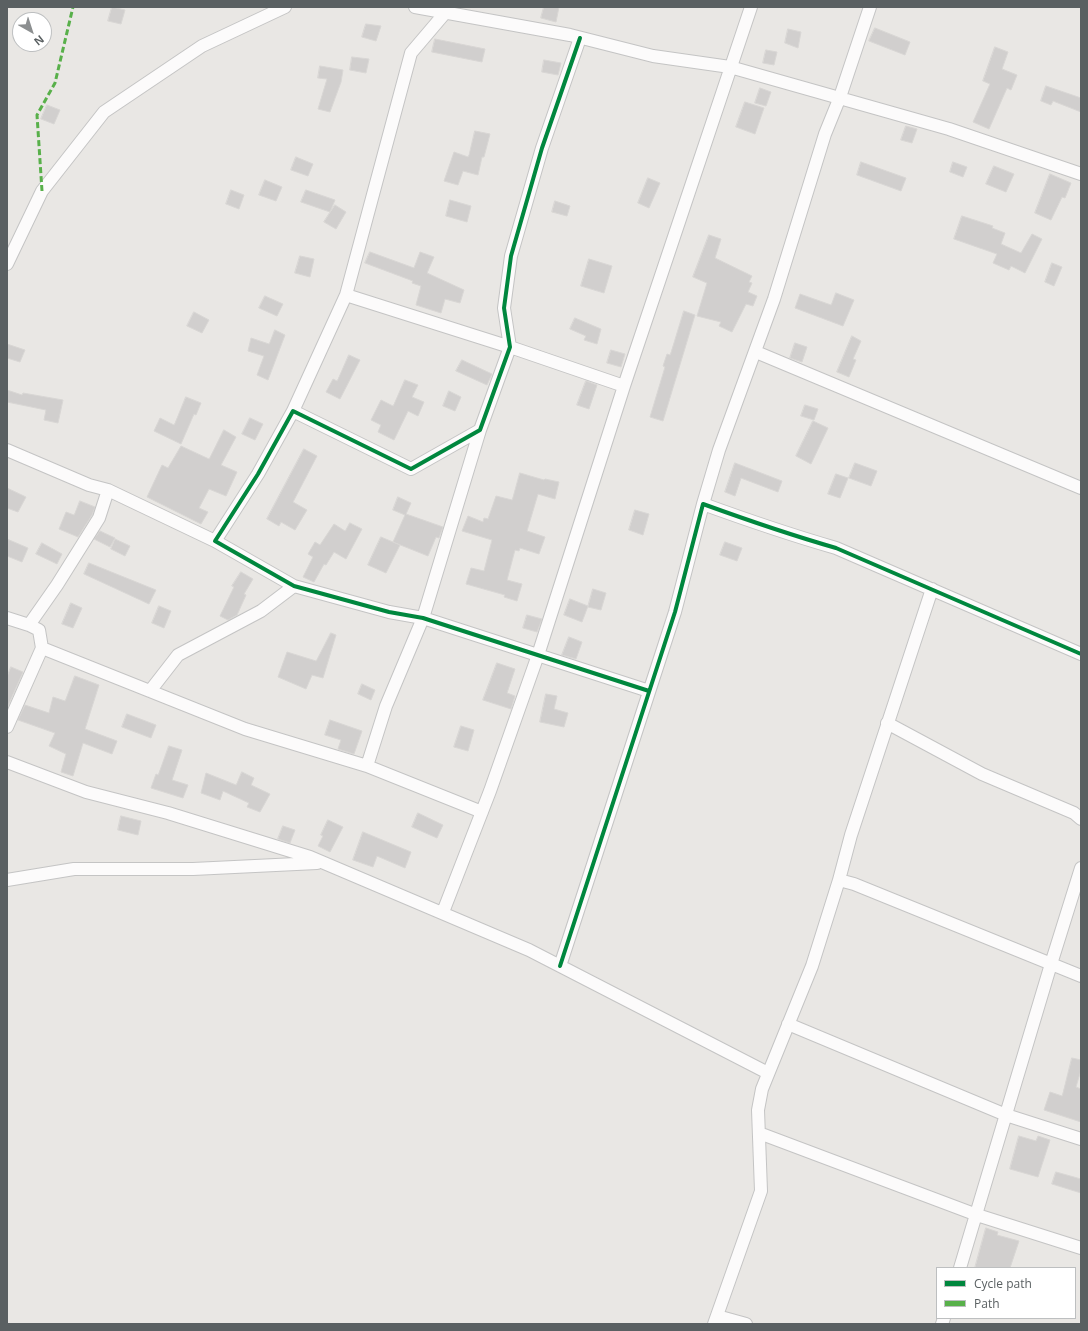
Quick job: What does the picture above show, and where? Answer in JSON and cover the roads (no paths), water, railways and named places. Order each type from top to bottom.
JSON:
[{"type":"street","points":[[7,264],[42,191],[104,112],[202,46],[285,7]]},
{"type":"street","points":[[415,7],[580,38],[653,56],[730,67],[949,129],[1081,174]]},
{"type":"street","points":[[443,912],[482,812],[538,655],[624,386],[751,7]]},
{"type":"street","points":[[560,966],[675,612],[703,504],[719,450],[756,352],[825,134],[840,97],[870,7]]},
{"type":"street","points":[[215,541],[258,474],[292,410],[346,295],[411,53],[445,12]]},
{"type":"street","points":[[367,766],[386,706],[424,618],[480,430],[510,347],[504,308],[511,256],[542,148],[580,38]]},
{"type":"street","points":[[346,295],[510,347],[624,386]]},
{"type":"street","points":[[756,352],[1081,488]]},
{"type":"street","points":[[292,410],[411,469],[480,430]]},
{"type":"street","points":[[7,450],[89,485],[108,490],[215,541],[294,586],[389,612],[424,618],[649,691]]},
{"type":"street","points":[[28,625],[56,586],[99,518],[108,490]]},
{"type":"street","points":[[703,504],[778,532],[836,548],[1081,654]]},
{"type":"street","points":[[150,691],[178,655],[261,611],[294,586]]},
{"type":"street","points":[[746,1324],[716,1320],[729,1276],[761,1191],[758,1110],[762,1089],[812,966],[839,880],[851,835],[932,589]]},
{"type":"street","points":[[7,618],[39,630],[42,648],[7,726]]},
{"type":"street","points":[[42,648],[245,729],[367,766],[482,812]]},
{"type":"street","points":[[887,723],[982,774],[1074,813],[1081,819]]},
{"type":"street","points":[[7,762],[86,792],[168,813],[325,863],[443,912],[529,950],[768,1073]]},
{"type":"street","points":[[7,880],[74,869],[193,869],[325,863]]},
{"type":"street","points":[[960,1267],[977,1215],[1050,964],[1081,868]]},
{"type":"street","points":[[839,880],[854,884],[1081,976]]},
{"type":"street","points":[[788,1024],[1006,1115],[1081,1139]]},
{"type":"street","points":[[759,1134],[977,1215],[1081,1248]]}]
